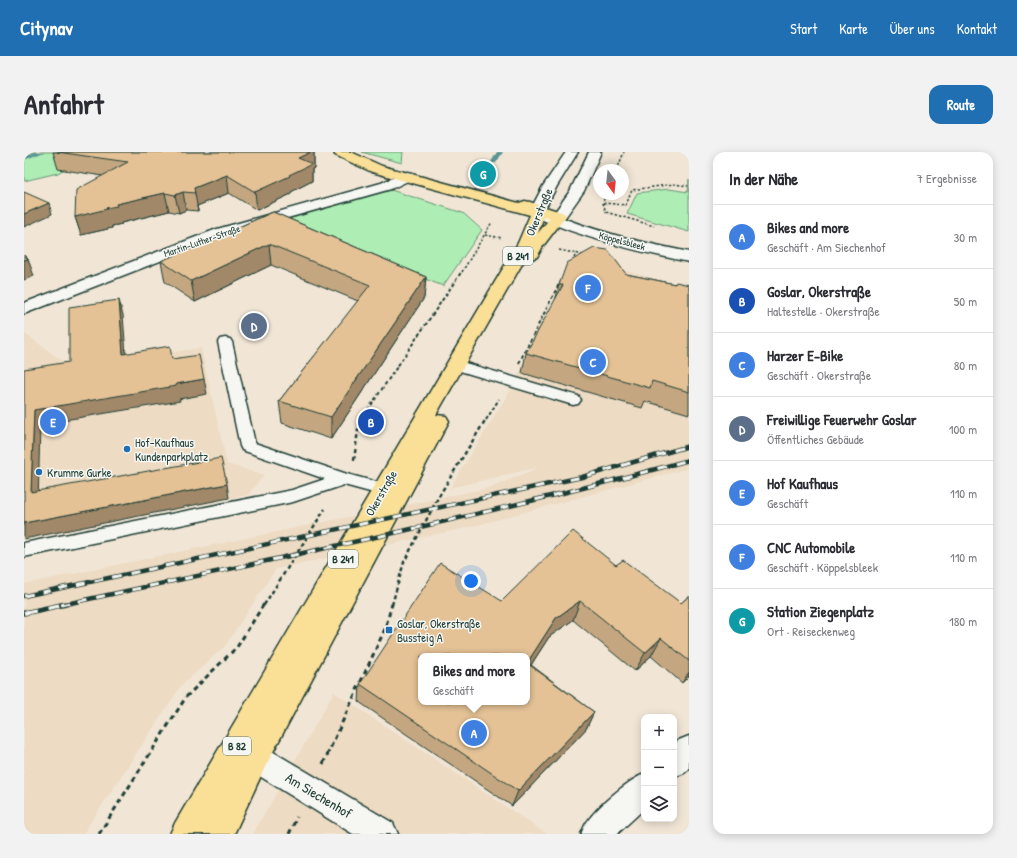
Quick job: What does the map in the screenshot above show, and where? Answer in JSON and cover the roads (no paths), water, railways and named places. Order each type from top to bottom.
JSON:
[{"type":"main road","points":[[343,154],[377,169],[407,176],[505,205],[538,211]]},
{"type":"main road","name":"Okerstraße","points":[[186,834],[288,658],[391,492],[461,367],[526,243],[538,211]]},
{"type":"main road","name":"Okerstraße","points":[[461,367],[536,245],[557,219]]},
{"type":"main road","name":"Okerstraße","points":[[218,834],[255,757],[323,633],[391,492]]},
{"type":"street","name":"Okerstraße","points":[[538,211],[550,186],[572,152]]},
{"type":"street","name":"Okerstraße","points":[[557,219],[577,191],[595,152]]},
{"type":"street","name":"Martin-Luther-Straße","points":[[24,309],[208,237],[386,186],[407,176]]},
{"type":"street","name":"Köppelsbleek","points":[[538,211],[601,236],[656,250],[689,256]]},
{"type":"street","points":[[677,760],[689,750]]},
{"type":"street","name":"Am Siechenhof","points":[[255,757],[382,834]]},
{"type":"street","points":[[597,834],[608,821],[641,792]]},
{"type":"lane","points":[[225,342],[248,446],[344,479],[391,492]]},
{"type":"lane","points":[[461,367],[573,400]]},
{"type":"lane","points":[[24,550],[293,496],[344,479]]},
{"type":"waterway","points":[[24,158],[41,152]]},
{"type":"waterway","points":[[494,162],[500,152]]},
{"type":"railway","points":[[24,596],[582,477],[689,446]]},
{"type":"railway","points":[[61,605],[455,519],[611,481],[689,460]]},
{"type":"railway","points":[[24,613],[66,604]]},
{"type":"place","name":"Station Ziegenplatz","points":[[483,174]]},
{"type":"place","name":"CNC Automobile","points":[[588,288]]},
{"type":"place","name":"Freiwillige Feuerwehr Goslar","points":[[254,326]]},
{"type":"place","name":"Harzer E-Bike","points":[[593,362]]},
{"type":"place","name":"Hof Kaufhaus","points":[[53,422]]},
{"type":"place","name":"Goslar, Okerstraße","points":[[371,422]]},
{"type":"place","name":"Hof-Kaufhaus Kundenparkplatz","points":[[127,449]]},
{"type":"place","name":"Krumme Gurke","points":[[39,472]]},
{"type":"place","name":"Goslar, Okerstraße Bussteig A","points":[[389,630]]},
{"type":"place","name":"Bikes and more","points":[[474,733]]}]
